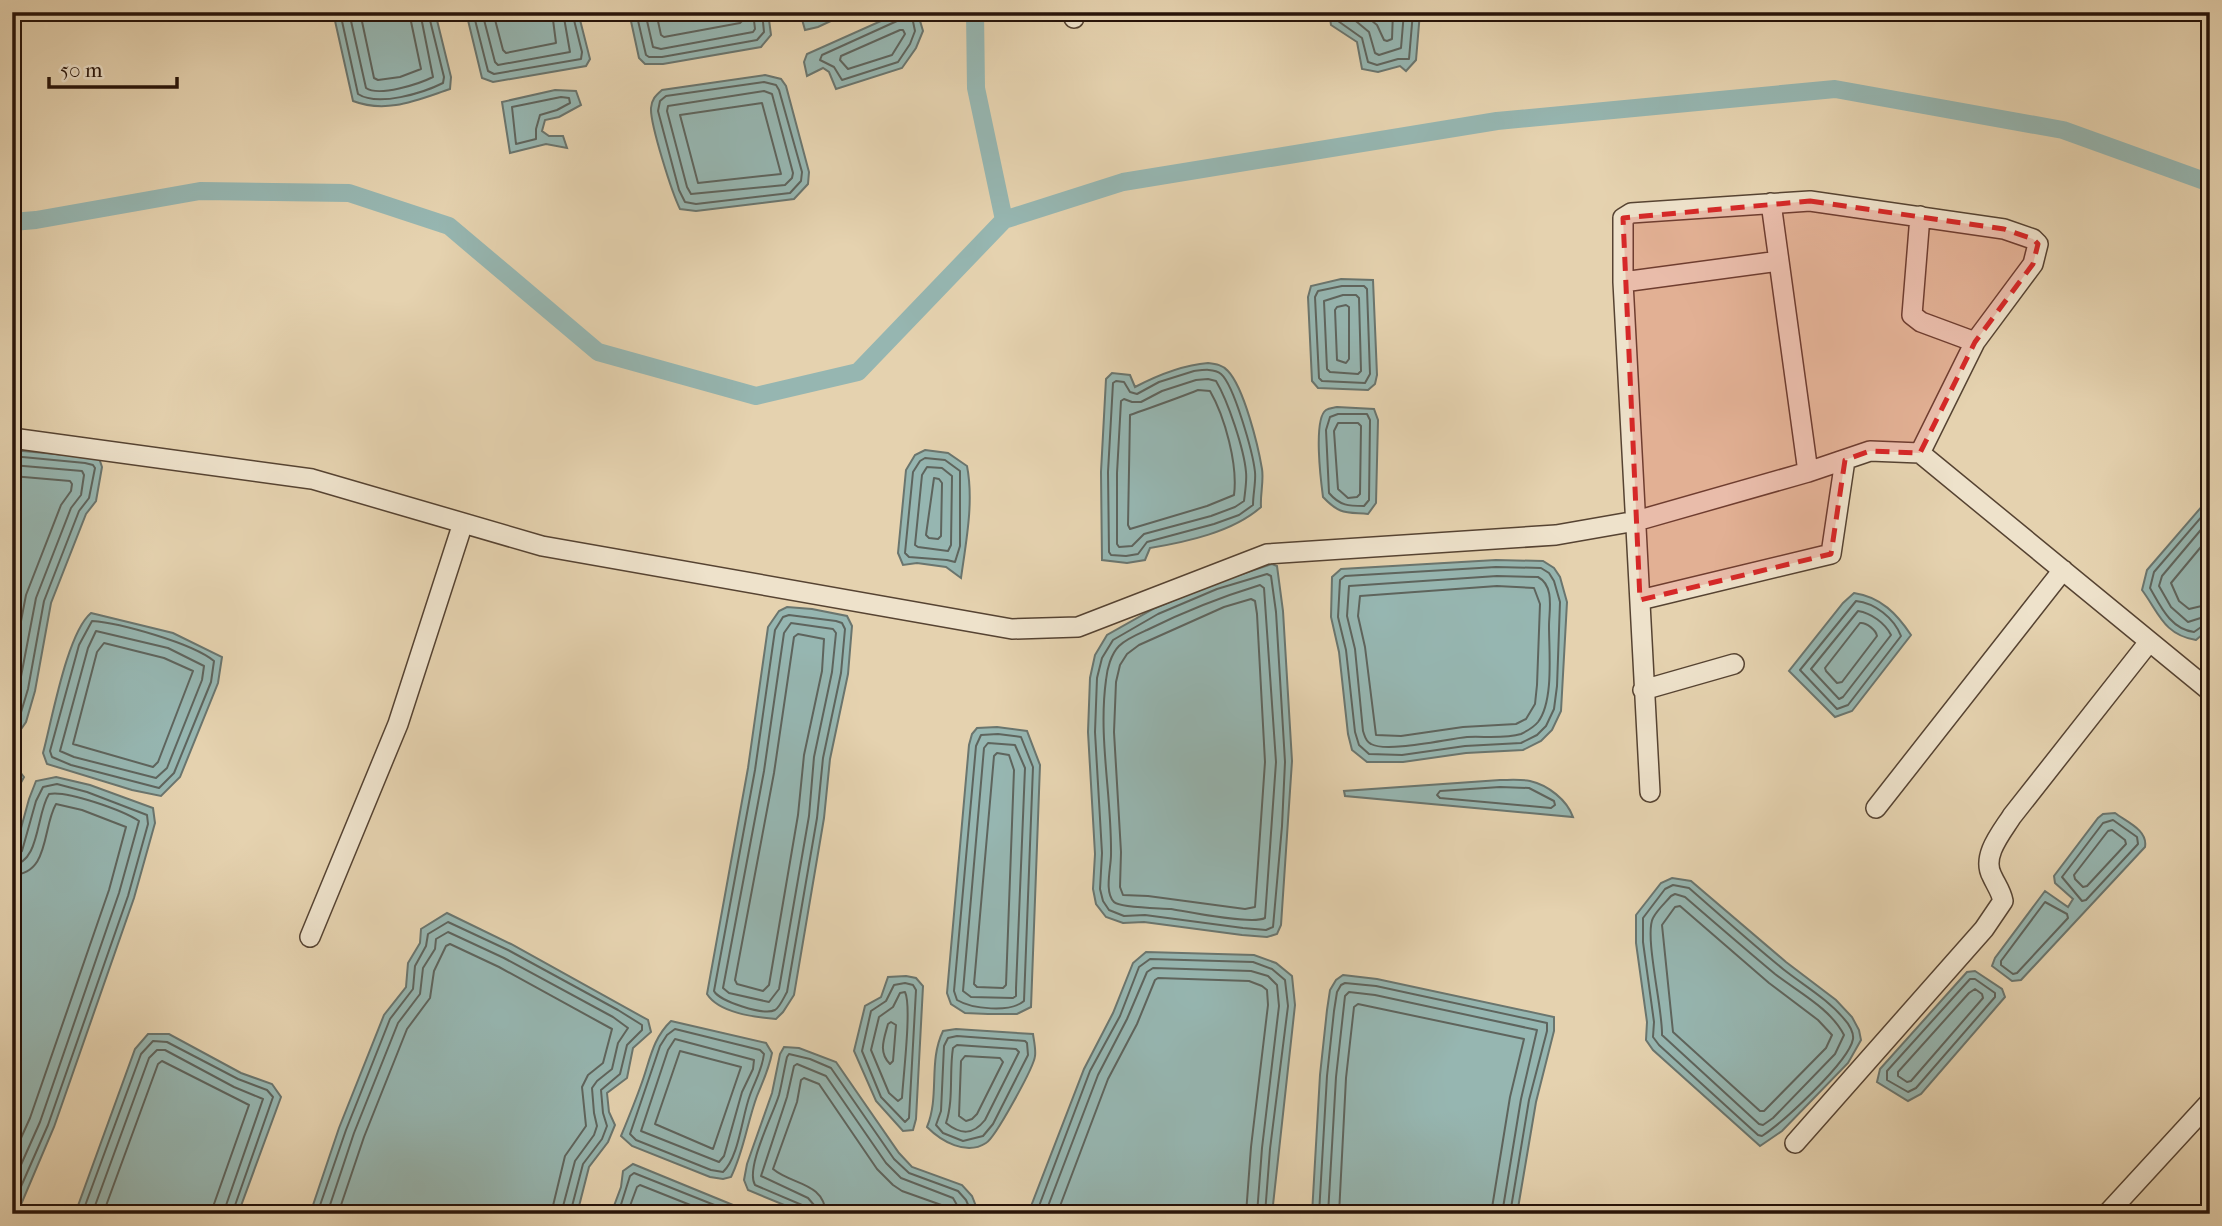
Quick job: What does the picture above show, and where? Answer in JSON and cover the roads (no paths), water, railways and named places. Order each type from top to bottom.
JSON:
[{"type":"street","points":[[1650,792],[1623,282],[1623,218],[1631,213],[1810,201],[2004,229],[2033,239],[2038,244],[2033,264],[1975,342],[1920,453]]},
{"type":"street","points":[[1771,203],[1808,472]]},
{"type":"street","points":[[1920,216],[1912,315],[1975,342]]},
{"type":"street","points":[[1623,282],[1779,261]]},
{"type":"street","points":[[12,438],[312,479],[542,546],[1012,629],[1078,627],[1267,554],[1556,535],[1636,521],[1808,472],[1870,451],[1920,453],[2210,691]]},
{"type":"street","points":[[1640,600],[1831,554],[1845,460]]},
{"type":"street","points":[[310,937],[398,724],[463,523]]},
{"type":"street","points":[[1876,807],[2063,570]]},
{"type":"street","points":[[1795,1143],[1984,929],[2003,901],[1990,873],[1988,861],[1994,845],[2012,816],[2150,642]]},
{"type":"street","points":[[1643,690],[1734,664]]},
{"type":"street","points":[[2107,1214],[2210,1102]]},
{"type":"water","points":[[333,12],[435,12],[451,77],[450,89],[390,106],[366,105],[353,101]]},
{"type":"water","points":[[466,12],[578,12],[590,59],[586,66],[493,82],[482,78]]},
{"type":"water","points":[[629,12],[768,12],[771,35],[761,47],[663,64],[645,64],[639,58]]},
{"type":"water","points":[[800,12],[850,12],[805,30]]},
{"type":"water","points":[[901,12],[918,14],[923,31],[916,48],[902,68],[836,89],[829,72],[823,68],[807,76],[804,62],[807,54]]},
{"type":"water","points":[[1329,12],[1420,12],[1416,60],[1406,71],[1400,66],[1378,72],[1362,69],[1357,42],[1331,25]]},
{"type":"water","points":[[765,75],[781,79],[786,86],[809,172],[808,184],[794,199],[696,211],[680,209],[654,128],[651,108],[654,98],[662,90]]},
{"type":"water","points":[[555,90],[576,91],[581,105],[559,117],[545,120],[542,131],[549,136],[563,136],[567,148],[546,144],[510,153],[502,102]]},
{"type":"water","points":[[1341,279],[1373,280],[1377,375],[1375,384],[1368,390],[1318,388],[1312,381],[1308,297],[1311,286]]},
{"type":"water","points":[[1208,363],[1222,366],[1228,371],[1245,403],[1262,469],[1261,507],[1250,516],[1223,529],[1194,539],[1150,548],[1145,560],[1127,563],[1102,560],[1101,472],[1106,379],[1112,373],[1130,375],[1135,387],[1171,371]]},
{"type":"water","points":[[1337,407],[1374,409],[1378,420],[1376,503],[1368,514],[1339,510],[1323,497],[1320,425],[1326,410]]},
{"type":"water","points":[[12,450],[99,458],[102,467],[96,501],[86,514],[51,603],[35,691],[26,722],[12,742]]},
{"type":"water","points":[[925,450],[948,453],[967,466],[969,508],[961,578],[946,567],[917,563],[903,565],[898,553],[906,470],[915,455]]},
{"type":"water","points":[[2210,497],[2210,628],[2196,640],[2169,628],[2142,590],[2147,570]]},
{"type":"water","points":[[1496,560],[1543,561],[1554,568],[1560,577],[1567,602],[1561,711],[1552,730],[1541,741],[1523,750],[1466,753],[1403,762],[1367,762],[1352,750],[1348,734],[1339,652],[1331,617],[1332,577],[1341,569]]},
{"type":"water","points":[[1272,564],[1277,566],[1283,611],[1292,761],[1281,925],[1277,934],[1267,937],[1242,935],[1144,922],[1123,923],[1106,917],[1096,904],[1093,889],[1095,854],[1088,732],[1090,678],[1095,655],[1107,635],[1155,608],[1215,583]]},
{"type":"water","points":[[1854,593],[1872,598],[1887,608],[1911,635],[1852,711],[1835,717],[1789,671]]},
{"type":"water","points":[[787,607],[847,616],[852,626],[848,674],[830,759],[824,818],[794,995],[776,1019],[728,1010],[707,994],[748,768],[768,627],[779,611]]},
{"type":"water","points":[[91,613],[173,633],[222,657],[218,683],[180,777],[161,796],[47,764],[43,753],[61,678],[82,623]]},
{"type":"water","points":[[997,727],[1027,731],[1040,765],[1031,1007],[1017,1014],[965,1013],[951,1004],[947,993],[969,745],[977,728]]},
{"type":"water","points":[[12,766],[24,777],[12,807]]},
{"type":"water","points":[[56,777],[90,785],[153,808],[155,823],[134,898],[54,1127],[17,1214],[12,1214],[12,861],[36,781]]},
{"type":"water","points":[[1526,780],[1543,786],[1562,799],[1573,817],[1345,796],[1344,791]]},
{"type":"water","points":[[2115,813],[2140,831],[2145,847],[2021,980],[2012,981],[1992,966],[1995,958],[2045,891],[2068,907],[2073,899],[2055,883],[2054,876],[2098,818],[2103,814]]},
{"type":"water","points":[[1672,878],[1691,881],[1786,962],[1836,1000],[1852,1017],[1859,1030],[1861,1040],[1848,1063],[1782,1131],[1760,1146],[1653,1050],[1646,1040],[1647,1022],[1636,943],[1636,915],[1661,883]]},
{"type":"water","points":[[447,913],[511,944],[648,1020],[651,1032],[633,1048],[627,1078],[607,1093],[609,1112],[615,1125],[608,1142],[589,1167],[577,1214],[310,1214],[339,1128],[384,1015],[406,987],[408,963],[420,943],[421,929]]},
{"type":"water","points":[[1146,952],[1254,955],[1276,963],[1292,976],[1295,1005],[1272,1214],[1028,1214],[1084,1069],[1113,1013],[1133,963]]},
{"type":"water","points":[[1975,971],[2002,989],[2005,997],[1921,1094],[1908,1101],[1877,1082],[1880,1069],[1967,972]]},
{"type":"water","points":[[1343,975],[1377,979],[1554,1017],[1554,1031],[1536,1102],[1517,1214],[1312,1214],[1320,1075],[1327,1010],[1330,990]]},
{"type":"water","points":[[888,977],[916,978],[923,986],[916,1119],[913,1130],[903,1131],[876,1101],[854,1051],[865,1006],[881,997]]},
{"type":"water","points":[[671,1021],[766,1043],[772,1053],[731,1177],[710,1177],[632,1146],[621,1136],[656,1043]]},
{"type":"water","points":[[956,1029],[1033,1034],[1035,1056],[1028,1074],[991,1138],[978,1147],[954,1145],[927,1127],[933,1103],[939,1043],[943,1031]]},
{"type":"water","points":[[148,1034],[169,1034],[241,1073],[272,1084],[281,1097],[238,1214],[75,1214],[135,1049]]},
{"type":"water","points":[[784,1047],[799,1048],[836,1062],[899,1153],[912,1167],[962,1185],[972,1196],[979,1214],[806,1214],[748,1190],[744,1180],[747,1164],[772,1093],[780,1054]]},
{"type":"water","points":[[633,1164],[755,1214],[611,1214],[621,1187],[623,1171]]},
{"type":"waterway","points":[[975,12],[976,88],[1004,220]]},
{"type":"waterway","points":[[12,222],[200,191],[349,193],[449,226],[598,352],[756,396],[858,372],[1004,220],[1123,182],[1497,121],[1835,89],[2063,130],[2210,183]]}]
